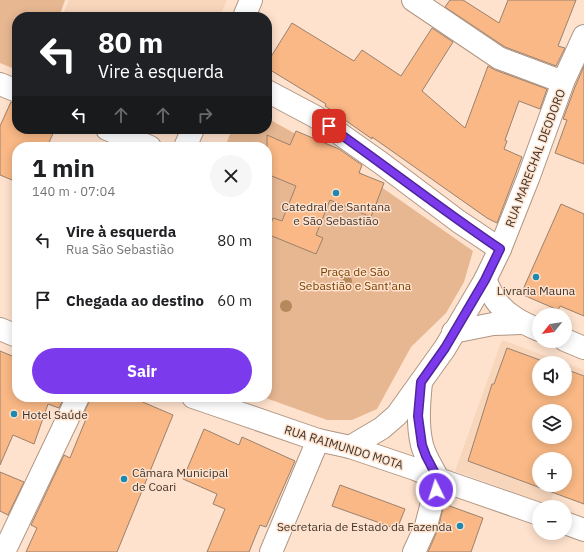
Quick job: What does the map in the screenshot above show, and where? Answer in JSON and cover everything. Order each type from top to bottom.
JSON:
[{"type":"street","points":[[246,12],[251,0]]},
{"type":"street","points":[[413,0],[499,58],[564,82]]},
{"type":"street","name":"RUA MARECHAL DEODORO","points":[[350,447],[382,428],[397,415],[445,348],[453,332],[485,280],[500,249],[564,82],[584,36]]},
{"type":"street","points":[[0,84],[12,89]]},
{"type":"street","points":[[272,94],[316,117],[381,163],[458,221],[500,249]]},
{"type":"street","points":[[119,134],[138,142]]},
{"type":"street","points":[[485,280],[496,301],[530,326]]},
{"type":"street","points":[[453,332],[493,324],[530,326]]},
{"type":"street","points":[[0,329],[12,334]]},
{"type":"street","points":[[572,343],[584,348]]},
{"type":"street","points":[[414,552],[426,526],[438,479],[422,445],[418,416],[421,382]]},
{"type":"street","points":[[4,552],[76,402]]},
{"type":"street","name":"RUA RAIMUNDO MOTA","points":[[208,402],[318,440],[350,447],[532,512]]},
{"type":"street","points":[[270,552],[318,440]]},
{"type":"street","points":[[572,526],[584,530]]},
{"type":"shaded area","points":[[69,0],[227,0],[222,12],[64,12]]},
{"type":"shaded area","points":[[502,340],[546,356],[532,356],[532,396],[572,396],[572,366],[584,370],[584,409],[572,441],[572,404],[532,404],[532,444],[571,444],[568,452],[532,452],[532,492],[554,492],[551,500],[535,500],[455,471]]},
{"type":"green space","points":[[0,0],[65,0],[61,12],[12,12],[12,68],[0,63]]},
{"type":"green space","name":"Praça de São Sebastião e Sant'ana","points":[[272,121],[344,161],[473,251],[464,282],[446,313],[411,347],[377,409],[352,420],[327,420],[272,400],[272,142],[227,142],[230,134],[272,134]]},
{"type":"building","points":[[450,0],[463,0],[499,23],[508,0],[576,0],[558,46],[565,48],[556,66],[505,47],[445,7]]},
{"type":"building","points":[[292,23],[354,61],[362,50],[401,76],[432,28],[453,42],[422,91],[465,128],[488,66],[547,89],[540,109],[519,101],[505,140],[507,141],[504,149],[522,157],[497,223],[487,218],[372,137],[372,139],[325,106],[326,104],[272,71],[272,55]]},
{"type":"building","points":[[584,66],[584,164],[555,153],[567,120],[563,119]]},
{"type":"building","points":[[11,102],[12,134],[53,134],[49,142],[12,142],[12,180],[0,175],[0,126]]},
{"type":"building","name":"Catedral de Santana e São Sebastião","points":[[296,131],[339,149],[362,165],[359,173],[384,183],[371,217],[330,200],[316,235],[323,238],[316,254],[272,236],[273,218],[282,221],[296,186],[272,176],[272,142],[267,142],[267,135],[290,145]]},
{"type":"building","points":[[561,204],[584,214],[584,316],[572,311],[572,308],[560,306],[559,308],[553,308],[521,294]]},
{"type":"building","points":[[507,348],[532,357],[532,396],[572,396],[572,372],[584,376],[584,504],[552,492],[572,492],[572,452],[532,452],[532,485],[468,461],[492,384],[494,384]]},
{"type":"building","points":[[0,351],[12,356],[12,402],[62,402],[59,408],[48,404],[34,444],[13,435],[0,465]]},
{"type":"building","points":[[89,402],[143,402],[173,415],[117,552],[26,552],[37,528],[31,525],[64,455],[70,458],[86,419],[82,417]]},
{"type":"building","points":[[204,429],[239,445],[242,437],[295,461],[266,527],[260,525],[249,552],[207,552],[225,509],[213,504],[217,494],[183,479]]},
{"type":"building","points":[[0,472],[24,482],[8,515],[0,511]]},
{"type":"building","points":[[340,485],[405,509],[397,529],[332,506]]},
{"type":"building","name":"Secretaria de Estado da Fazenda","points":[[444,504],[483,518],[471,552],[428,552],[438,529]]},
{"type":"place","name":"Catedral de Santana e São Sebastião","points":[[336,193]]},
{"type":"place","name":"Livraria Mauna","points":[[536,277]]},
{"type":"place","name":"Hotel Saúde","points":[[14,414]]},
{"type":"place","name":"Câmara Municipal de Coari","points":[[124,479]]},
{"type":"place","name":"Secretaria de Estado da Fazenda","points":[[460,526]]},
{"type":"route","points":[[329,126],[458,221],[500,249],[485,280],[453,332],[445,348],[421,382],[418,416],[422,445],[438,479],[436,490]]}]
